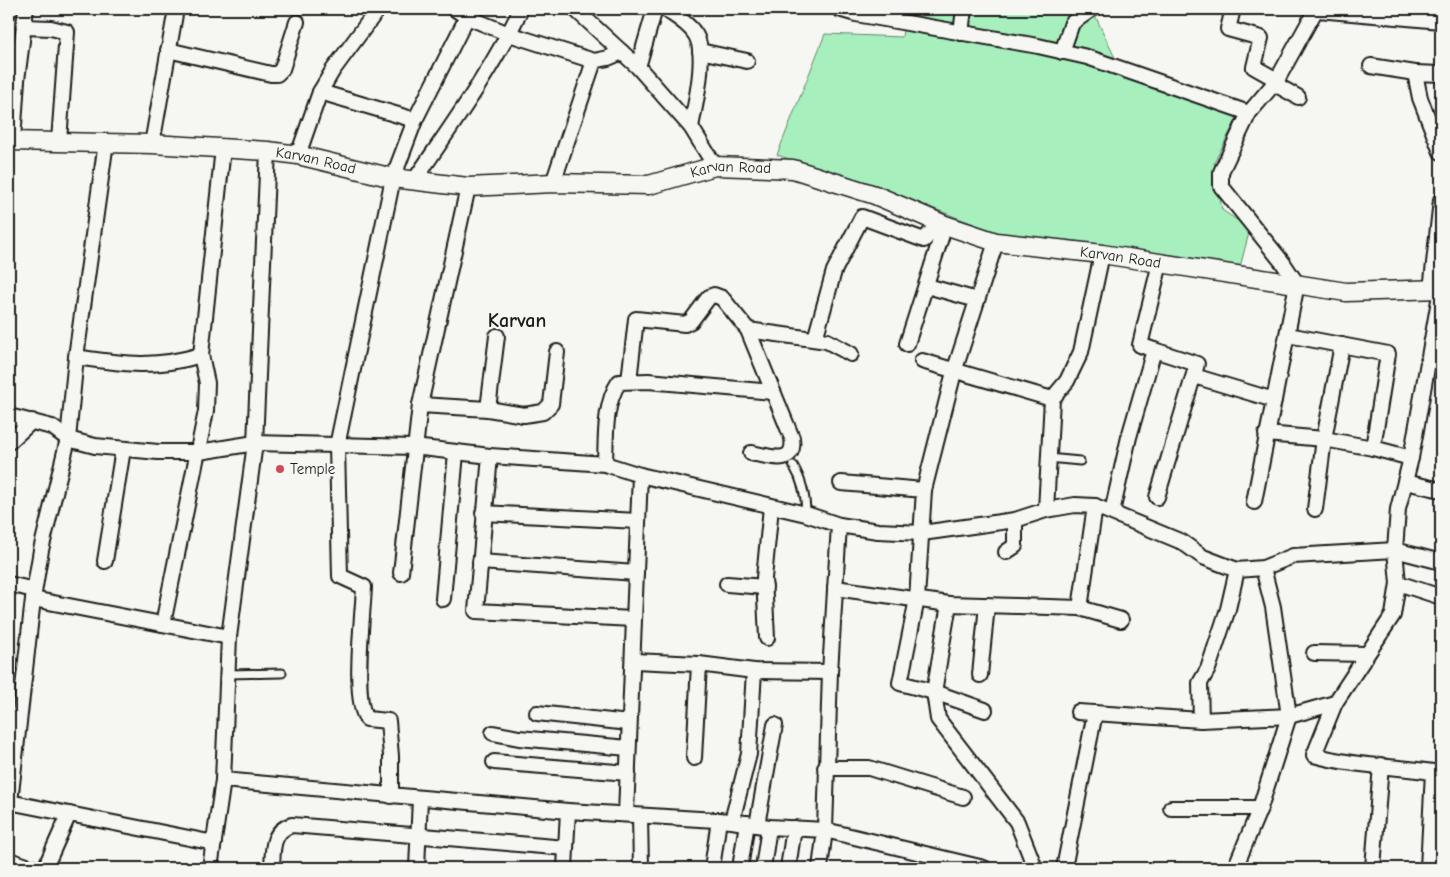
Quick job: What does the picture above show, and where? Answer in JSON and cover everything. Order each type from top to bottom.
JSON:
[{"type":"street","points":[[11,141],[13,80],[26,9]]},
{"type":"street","points":[[152,144],[176,9]]},
{"type":"street","points":[[298,155],[320,92],[333,70],[378,9]]},
{"type":"street","points":[[455,9],[509,34],[594,61],[622,52]]},
{"type":"street","points":[[414,181],[474,93],[509,34],[521,9]]},
{"type":"street","points":[[576,9],[638,67],[691,127],[715,166]]},
{"type":"street","points":[[638,67],[655,9]]},
{"type":"street","points":[[665,9],[696,35],[700,51],[696,99],[691,127]]},
{"type":"street","points":[[839,9],[856,14],[1087,57],[1249,112]]},
{"type":"street","points":[[961,33],[964,9]]},
{"type":"street","points":[[1062,52],[1072,23],[1092,9]]},
{"type":"street","points":[[1233,9],[1228,29],[1261,38],[1254,67],[1277,80],[1280,87],[1298,97]]},
{"type":"street","points":[[1254,502],[1297,284],[1283,263],[1221,186],[1221,172],[1249,112],[1277,80],[1314,13],[1326,9],[1353,10],[1441,21]]},
{"type":"street","points":[[391,796],[391,748],[388,721],[367,719],[361,708],[360,662],[364,588],[340,576],[337,446],[393,178],[415,120],[467,16]]},
{"type":"street","points":[[168,50],[277,74],[282,69],[297,22]]},
{"type":"street","points":[[24,27],[51,28],[67,32],[59,141]]},
{"type":"street","points":[[700,51],[747,61]]},
{"type":"street","points":[[553,183],[594,61]]},
{"type":"street","points":[[1371,66],[1415,73],[1441,74]]},
{"type":"street","points":[[1415,73],[1420,98],[1441,152]]},
{"type":"street","points":[[320,92],[415,120]]},
{"type":"street","name":"Karvan Road","points":[[11,141],[106,142],[268,151],[298,155],[393,178],[468,187],[553,183],[649,185],[715,166],[793,169],[875,195],[942,224],[996,242],[1102,254],[1346,292],[1438,289]]},
{"type":"street","points":[[106,142],[76,357],[68,439],[41,550],[9,802],[214,843]]},
{"type":"street","points":[[163,624],[199,452],[207,392],[201,355],[223,148]]},
{"type":"street","points":[[210,868],[223,780],[229,637],[255,442],[268,151]]},
{"type":"street","points":[[401,573],[420,405],[468,187]]},
{"type":"street","points":[[1428,868],[1433,772],[1380,764],[1342,763],[1314,755],[1335,703],[1393,615],[1398,583],[1395,550],[1398,510],[1411,458],[1438,289],[1441,200]]},
{"type":"street","points":[[815,339],[834,271],[862,217],[924,240],[942,224]]},
{"type":"street","points":[[907,344],[927,286],[942,224]]},
{"type":"street","points":[[985,710],[934,692],[900,683],[918,599],[924,490],[954,372],[996,242]]},
{"type":"street","points":[[1046,510],[1052,399],[1067,381],[1081,352],[1102,254]]},
{"type":"street","points":[[1156,497],[1197,364],[1140,345],[1160,263]]},
{"type":"street","points":[[927,286],[977,300]]},
{"type":"street","points":[[629,381],[636,319],[685,324],[691,321],[705,300],[714,295],[722,298],[748,330],[792,438],[794,448],[790,454],[782,458],[750,453]]},
{"type":"street","points":[[748,330],[827,341],[851,354]]},
{"type":"street","points":[[1288,335],[1388,354],[1373,448]]},
{"type":"street","points":[[488,409],[497,336]]},
{"type":"street","points":[[1315,509],[1324,439],[1342,345]]},
{"type":"street","points":[[1112,512],[1129,436],[1154,350]]},
{"type":"street","points":[[420,405],[488,409],[524,415],[543,412],[551,404],[557,352]]},
{"type":"street","points":[[76,357],[130,364],[172,363],[201,355]]},
{"type":"street","points":[[922,361],[954,372],[1052,399]]},
{"type":"street","points":[[1194,376],[1274,400]]},
{"type":"street","points":[[605,464],[608,413],[614,389],[619,382],[629,381],[772,392]]},
{"type":"street","points":[[9,416],[52,427],[68,439],[95,446],[123,449],[199,452],[255,442],[414,447],[456,453],[605,464],[640,475],[806,514],[839,525],[878,531],[922,533],[1015,520],[1046,510],[1075,505],[1095,506],[1182,542],[1203,557],[1237,570],[1263,568],[1293,556],[1395,550],[1441,562]]},
{"type":"street","points":[[9,442],[32,421]]},
{"type":"street","points":[[1266,434],[1324,439],[1373,448],[1411,458]]},
{"type":"street","points":[[105,561],[123,449]]},
{"type":"street","points":[[443,599],[456,453]]},
{"type":"street","points":[[490,456],[483,513],[476,611],[634,619]]},
{"type":"street","points":[[640,475],[628,773],[641,868]]},
{"type":"street","points":[[1404,482],[1441,490]]},
{"type":"street","points":[[841,483],[924,490]]},
{"type":"street","points":[[1080,608],[1095,506]]},
{"type":"street","points":[[767,638],[765,587],[772,507]]},
{"type":"street","points":[[483,513],[638,521]]},
{"type":"street","points":[[1006,552],[1015,546],[1015,520]]},
{"type":"street","points":[[820,868],[825,830],[830,672],[839,525]]},
{"type":"street","points":[[480,562],[636,572]]},
{"type":"street","points":[[1235,868],[1260,808],[1288,716],[1273,607],[1263,568]]},
{"type":"street","points":[[1202,720],[1200,683],[1208,668],[1228,609],[1237,570]]},
{"type":"street","points":[[1398,583],[1441,597]]},
{"type":"street","points":[[9,584],[34,594],[163,624],[229,637]]},
{"type":"street","points":[[727,584],[765,587]]},
{"type":"street","points":[[835,588],[949,604],[1080,608],[1121,620]]},
{"type":"street","points":[[949,604],[934,692],[938,719],[1017,822],[1035,868]]},
{"type":"street","points":[[980,675],[987,605]]},
{"type":"street","points":[[1314,653],[1366,654]]},
{"type":"street","points":[[634,661],[699,664],[754,671],[830,672]]},
{"type":"street","points":[[694,758],[699,664]]},
{"type":"street","points":[[712,868],[725,820],[749,754],[754,671]]},
{"type":"street","points":[[1078,712],[1202,720],[1288,716],[1335,703]]},
{"type":"street","points":[[537,713],[629,723]]},
{"type":"street","points":[[1064,868],[1095,713]]},
{"type":"street","points":[[740,868],[758,825],[774,725]]},
{"type":"street","points":[[493,733],[519,738],[628,748]]},
{"type":"street","points":[[494,762],[628,773]]},
{"type":"street","points":[[1373,868],[1380,764]]},
{"type":"street","points":[[826,768],[869,768],[963,798]]},
{"type":"street","points":[[223,780],[568,811],[725,820],[758,825],[825,830],[984,868]]},
{"type":"street","points":[[417,868],[420,836],[420,798]]},
{"type":"street","points":[[1171,808],[1260,808]]},
{"type":"street","points":[[565,868],[568,811]]},
{"type":"street","points":[[45,868],[69,814]]},
{"type":"street","points":[[272,868],[274,839],[283,827],[292,825],[566,848]]},
{"type":"street","points":[[758,825],[764,868]]},
{"type":"street","points":[[788,868],[794,828]]},
{"type":"street","points":[[9,860],[33,868]]},
{"type":"lane","points":[[1048,458],[1080,461]]},
{"type":"lane","points":[[793,465],[800,477],[805,494],[806,514]]},
{"type":"lane","points":[[228,674],[282,673]]},
{"type":"green space","points":[[898,9],[1092,9],[1123,75],[1241,110],[1214,163],[1222,210],[1250,229],[1240,267],[996,233],[874,185],[777,155],[825,34],[902,37],[906,11]]},
{"type":"place","name":"Temple","points":[[280,469]]},
{"type":"district","name":"Karvan","points":[[517,320]]}]
